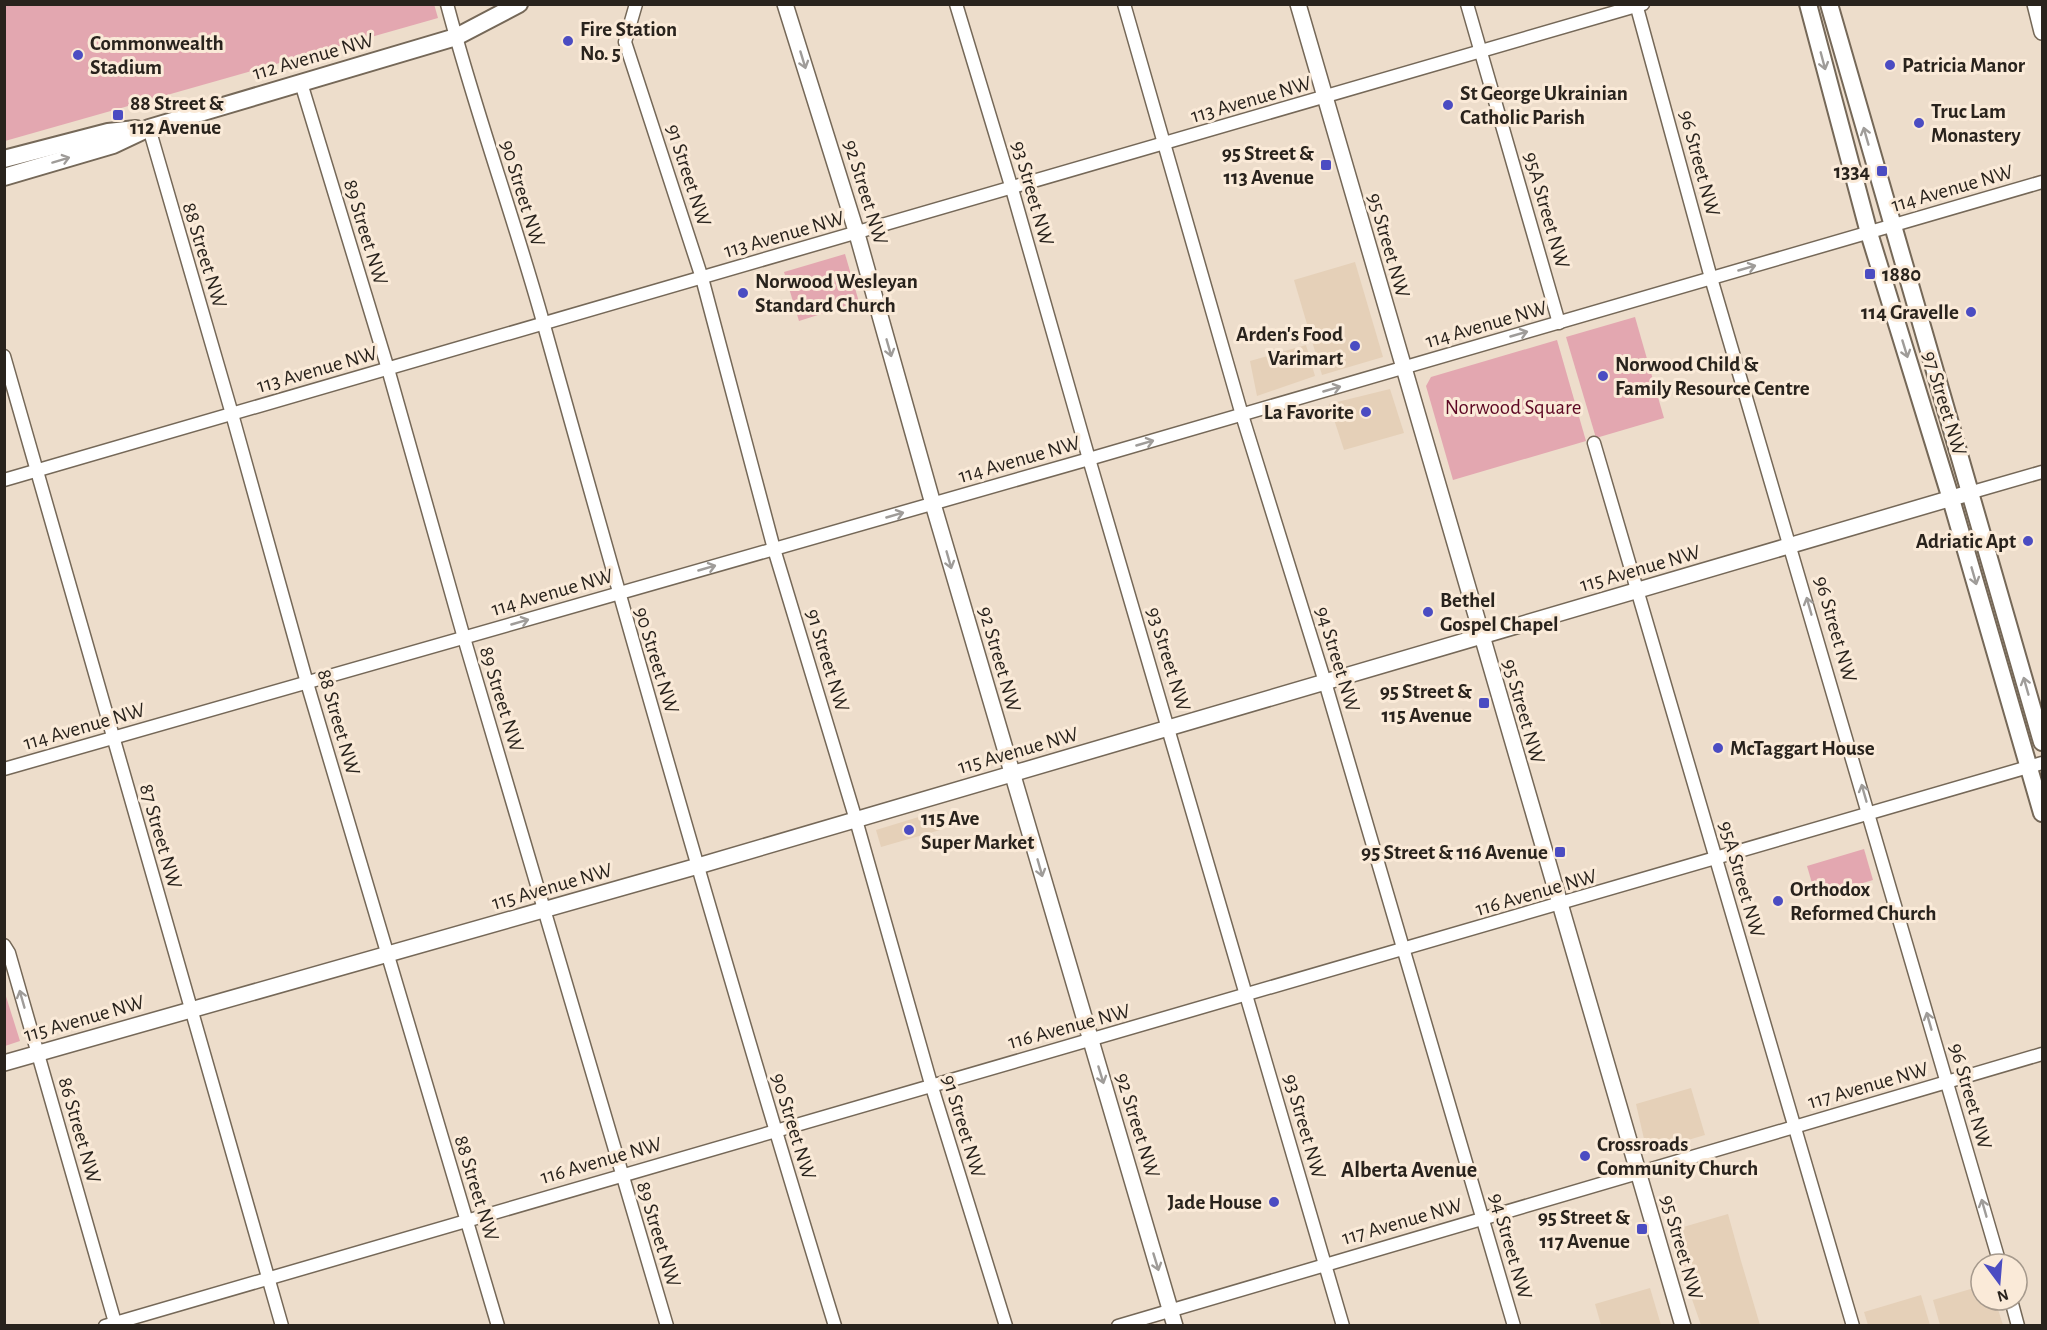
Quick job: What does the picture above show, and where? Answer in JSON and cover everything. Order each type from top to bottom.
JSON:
[{"type":"main road","name":"112 Avenue NW","points":[[4,177],[113,145],[148,128],[456,37],[519,4]]},
{"type":"main road","name":"97 Street NW","points":[[1808,4],[1869,233],[2036,765],[2043,813]]},
{"type":"main road","name":"97 Street NW","points":[[1829,4],[2043,742]]},
{"type":"main road","name":"112 Avenue NW","points":[[4,159],[108,132],[148,128]]},
{"type":"street","name":"90 Street NW","points":[[447,4],[544,324],[617,594],[774,1130],[835,1326]]},
{"type":"street","name":"91 Street NW","points":[[636,4],[626,42],[702,278],[774,549],[856,820],[931,1084],[1006,1326]]},
{"type":"street","name":"92 Street NW","points":[[785,4],[857,234],[933,504],[1173,1318]]},
{"type":"street","name":"93 Street NW","points":[[956,4],[1343,1326]]},
{"type":"street","name":"94 Street NW","points":[[1124,4],[1242,415],[1325,682],[1514,1326]]},
{"type":"street","name":"95 Street NW","points":[[1298,4],[1402,368],[1683,1326]]},
{"type":"street","name":"95A Street NW","points":[[1467,4],[1559,322]]},
{"type":"street","points":[[2035,4],[2043,32]]},
{"type":"street","name":"113 Avenue NW","points":[[4,480],[1639,5]]},
{"type":"street","name":"96 Street NW","points":[[1639,5],[1711,278],[1870,814],[1997,1252]]},
{"type":"street","name":"89 Street NW","points":[[301,83],[388,369],[464,638],[667,1326]]},
{"type":"street","name":"88 Street NW","points":[[148,128],[232,414],[307,683],[498,1326]]},
{"type":"street","name":"114 Avenue NW","points":[[4,769],[933,504],[2043,182]]},
{"type":"street","name":"87 Street NW","points":[[4,357],[39,470],[113,738],[282,1326]]},
{"type":"street","name":"95A Street NW","points":[[1594,443],[1853,1326]]},
{"type":"street","name":"115 Avenue NW","points":[[4,1063],[698,866],[2043,472]]},
{"type":"street","name":"116 Avenue NW","points":[[112,1325],[466,1219],[931,1084],[1247,996],[2036,765]]},
{"type":"street","name":"86 Street NW","points":[[4,945],[9,953],[112,1325]]},
{"type":"street","name":"117 Avenue NW","points":[[1118,1326],[1173,1318],[1325,1264],[2043,1054]]},
{"type":"shaded area","points":[[1355,262],[1383,357],[1322,375],[1294,280]]},
{"type":"shaded area","points":[[1306,345],[1315,376],[1257,396],[1250,361]]},
{"type":"shaded area","points":[[1390,389],[1404,433],[1344,450],[1329,404]]},
{"type":"shaded area","points":[[935,812],[940,830],[881,847],[876,830]]},
{"type":"shaded area","points":[[1691,1088],[1705,1135],[1647,1152],[1636,1104]]},
{"type":"shaded area","points":[[1728,1214],[1760,1325],[1701,1325],[1679,1262],[1682,1261],[1673,1230]]},
{"type":"shaded area","points":[[1650,1288],[1661,1325],[1601,1325],[1595,1304]]},
{"type":"shaded area","points":[[1969,1290],[1969,1312],[1999,1312],[2003,1325],[1940,1325],[1933,1300]]},
{"type":"shaded area","points":[[1921,1295],[1930,1325],[1868,1325],[1864,1312]]},
{"type":"green space","points":[[434,4],[438,18],[5,141],[5,5]]},
{"type":"green space","points":[[845,254],[859,302],[799,321],[784,272]]},
{"type":"green space","name":"Norwood Square","points":[[1635,317],[1664,418],[1596,438],[1566,337]]},
{"type":"green space","name":"Norwood Square","points":[[1557,340],[1586,441],[1453,480],[1426,386],[1431,377]]},
{"type":"green space","points":[[1864,849],[1873,880],[1816,897],[1807,866]]},
{"type":"green space","points":[[4,990],[20,1041],[5,1046],[4,1046]]},
{"type":"place","name":"Fire Station No. 5","points":[[568,41]]},
{"type":"place","name":"Commonwealth Stadium","points":[[78,55]]},
{"type":"place","name":"Patricia Manor","points":[[1890,65]]},
{"type":"place","name":"St George Ukrainian Catholic Parish","points":[[1448,105]]},
{"type":"place","name":"88 Street & 112 Avenue","points":[[118,115]]},
{"type":"place","name":"Truc Lam Monastery","points":[[1919,123]]},
{"type":"place","name":"95 Street & 113 Avenue","points":[[1326,165]]},
{"type":"place","name":"1334","points":[[1882,171]]},
{"type":"place","name":"1880","points":[[1870,274]]},
{"type":"place","name":"Norwood Wesleyan Standard Church","points":[[743,293]]},
{"type":"place","name":"114 Gravelle","points":[[1971,312]]},
{"type":"place","name":"Arden's Food Varimart","points":[[1355,346]]},
{"type":"place","name":"Norwood Child & Family Resource Centre","points":[[1603,376]]},
{"type":"place","name":"La Favorite","points":[[1366,412]]},
{"type":"place","name":"Adriatic Apt","points":[[2028,541]]},
{"type":"place","name":"Bethel Gospel Chapel","points":[[1428,612]]},
{"type":"place","name":"95 Street & 115 Avenue","points":[[1484,703]]},
{"type":"place","name":"McTaggart House","points":[[1718,748]]},
{"type":"place","name":"115 Ave Super Market","points":[[909,830]]},
{"type":"place","name":"95 Street & 116 Avenue","points":[[1560,852]]},
{"type":"place","name":"Orthodox Reformed Church","points":[[1778,901]]},
{"type":"place","name":"Crossroads Community Church","points":[[1585,1156]]},
{"type":"place","name":"Jade House","points":[[1274,1202]]},
{"type":"place","name":"95 Street & 117 Avenue","points":[[1642,1229]]},
{"type":"district","name":"Alberta Avenue","points":[[1409,1169]]}]
